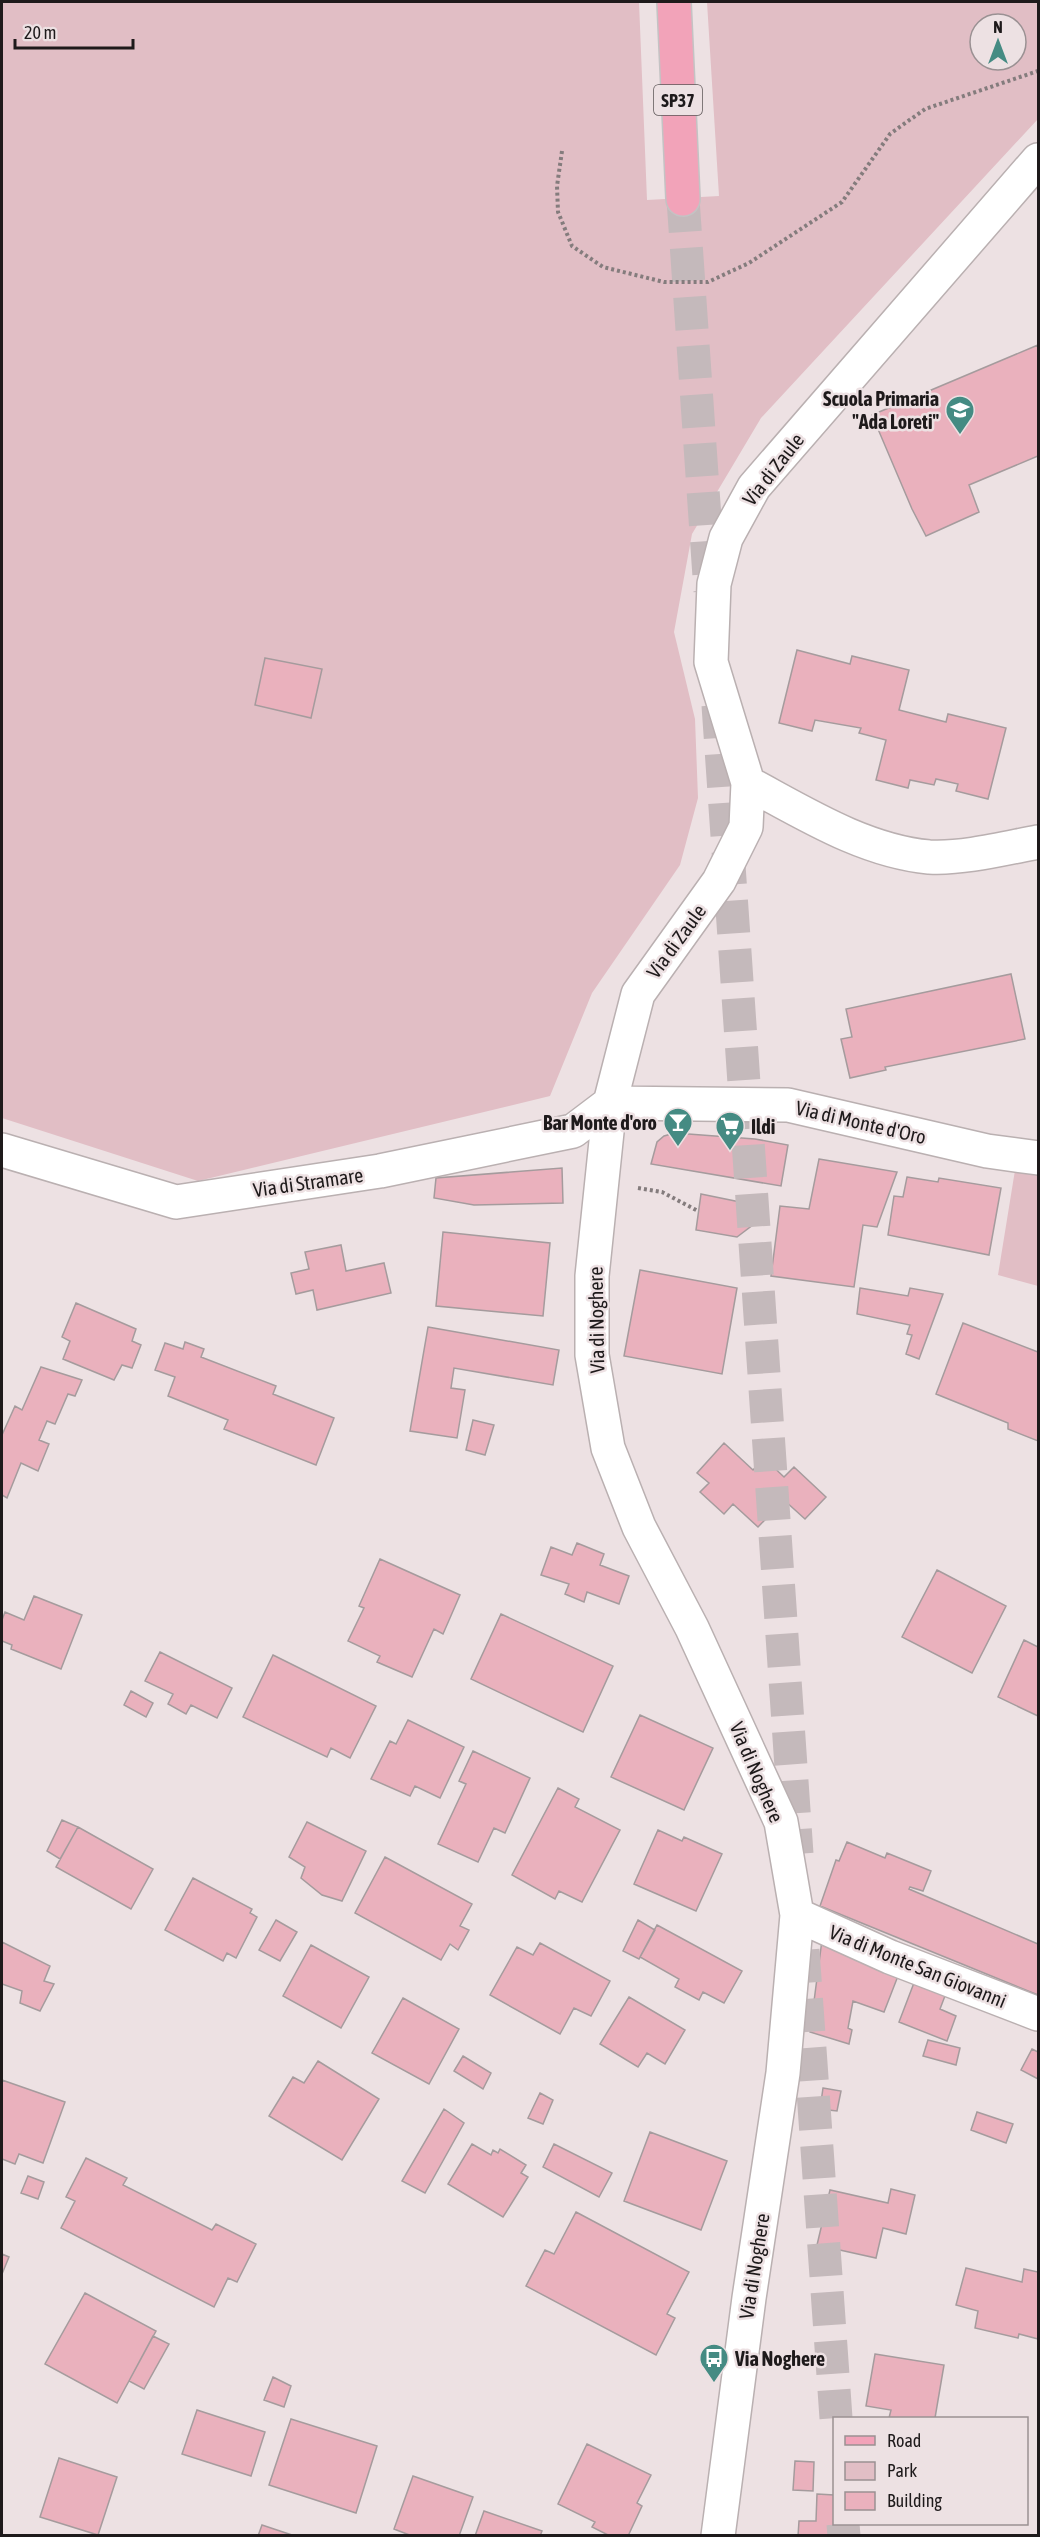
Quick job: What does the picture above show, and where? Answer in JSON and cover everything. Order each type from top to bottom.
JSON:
[{"type":"main road","name":"SP37","points":[[674,2],[683,198]]},
{"type":"street","name":"Via di Zaule","points":[[610,1104],[638,994],[719,881],[746,827],[748,783],[711,662],[714,584],[726,538],[754,487],[1038,160]]},
{"type":"street","points":[[748,783],[826,825],[892,851],[931,857],[990,851],[1038,842]]},
{"type":"street","name":"Via di Stramare","points":[[2,1150],[176,1202],[380,1171],[573,1131],[610,1104]]},
{"type":"street","name":"Via di Monte d'Oro","points":[[610,1104],[788,1106],[987,1150],[1038,1158]]},
{"type":"street","name":"Via di Noghere","points":[[610,1104],[592,1276],[592,1355],[608,1448],[639,1527],[692,1628],[781,1822],[797,1915],[783,2073],[747,2310],[718,2535]]},
{"type":"street","name":"Via di Monte San Giovanni","points":[[797,1915],[890,1957],[1038,2014]]},
{"type":"path","points":[[562,152],[557,186],[558,212],[572,246],[603,267],[663,282],[708,282],[749,263],[842,202],[890,134],[925,109],[1038,71]]},
{"type":"path","points":[[628,1187],[662,1192],[698,1212]]},
{"type":"green space","points":[[2,2],[639,2],[647,200],[719,196],[707,2],[1038,2],[1038,119],[761,418],[692,534],[674,632],[695,719],[698,798],[680,865],[592,993],[550,1096],[198,1181],[2,1118]]},
{"type":"green space","points":[[1016,1164],[1038,1168],[1038,1286],[998,1275]]},
{"type":"building","name":"Scuola Primaria \"Ada Loreti\"","points":[[1038,345],[1038,456],[969,485],[979,512],[926,536],[872,415]]},
{"type":"building","points":[[797,650],[850,664],[852,656],[909,670],[899,710],[946,722],[948,714],[1006,728],[988,799],[956,791],[958,784],[936,779],[934,785],[910,780],[908,788],[876,780],[886,740],[859,733],[861,728],[815,720],[812,731],[779,723]]},
{"type":"building","points":[[265,658],[322,669],[311,718],[255,705]]},
{"type":"building","points":[[1011,974],[1025,1039],[885,1067],[886,1070],[850,1078],[841,1039],[852,1037],[846,1009]]},
{"type":"building","points":[[675,1133],[755,1139],[788,1145],[781,1186],[651,1164],[657,1142],[664,1136]]},
{"type":"building","points":[[819,1159],[897,1172],[877,1227],[863,1225],[854,1287],[771,1276],[780,1206],[809,1209]]},
{"type":"building","points":[[562,1168],[563,1203],[474,1205],[434,1198],[436,1178]]},
{"type":"building","points":[[907,1177],[938,1182],[939,1178],[1001,1188],[989,1255],[888,1235],[894,1196],[903,1197]]},
{"type":"building","points":[[701,1194],[740,1202],[749,1208],[758,1221],[737,1237],[696,1230]]},
{"type":"building","points":[[443,1232],[550,1243],[543,1316],[436,1306]]},
{"type":"building","points":[[341,1245],[346,1271],[384,1263],[391,1293],[317,1310],[313,1290],[296,1294],[291,1273],[309,1269],[305,1252]]},
{"type":"building","points":[[640,1270],[737,1288],[722,1374],[624,1356]]},
{"type":"building","points":[[860,1288],[908,1296],[910,1288],[943,1294],[919,1359],[906,1354],[912,1335],[907,1334],[910,1325],[857,1314]]},
{"type":"building","points":[[76,1303],[136,1329],[132,1341],[141,1345],[132,1368],[122,1365],[114,1380],[63,1359],[70,1341],[62,1337]]},
{"type":"building","points":[[963,1323],[1038,1352],[1038,1441],[1008,1429],[1008,1423],[936,1394]]},
{"type":"building","points":[[428,1327],[559,1350],[553,1385],[454,1368],[451,1388],[465,1390],[457,1438],[410,1431]]},
{"type":"building","points":[[185,1342],[204,1349],[201,1357],[276,1386],[273,1394],[334,1418],[316,1465],[224,1429],[228,1420],[168,1396],[175,1377],[155,1370],[165,1343],[183,1349]]},
{"type":"building","points":[[41,1367],[82,1380],[75,1396],[68,1394],[55,1424],[47,1421],[39,1440],[49,1444],[38,1471],[21,1463],[7,1498],[2,1495],[2,1435],[15,1406],[22,1410]]},
{"type":"building","points":[[473,1420],[494,1425],[485,1455],[466,1450]]},
{"type":"building","points":[[724,1443],[753,1470],[764,1458],[784,1477],[794,1467],[826,1497],[805,1519],[784,1500],[758,1527],[733,1504],[724,1514],[700,1492],[709,1483],[697,1473]]},
{"type":"building","points":[[577,1543],[604,1554],[600,1565],[629,1576],[619,1604],[587,1592],[584,1602],[565,1594],[569,1584],[541,1575],[551,1547],[572,1555]]},
{"type":"building","points":[[380,1559],[460,1595],[443,1634],[434,1629],[412,1677],[377,1662],[380,1656],[348,1641],[364,1608],[359,1606]]},
{"type":"building","points":[[937,1570],[1006,1606],[972,1673],[902,1637]]},
{"type":"building","points":[[34,1596],[82,1615],[61,1669],[11,1649],[12,1645],[2,1641],[2,1620],[5,1612],[24,1620]]},
{"type":"building","points":[[501,1614],[613,1666],[583,1732],[471,1679]]},
{"type":"building","points":[[1024,1640],[1038,1647],[1038,1716],[998,1697]]},
{"type":"building","points":[[160,1652],[232,1688],[217,1718],[191,1705],[186,1714],[168,1704],[173,1694],[145,1681]]},
{"type":"building","points":[[273,1655],[376,1706],[350,1758],[331,1748],[327,1757],[243,1717]]},
{"type":"building","points":[[131,1691],[153,1703],[146,1717],[124,1705]]},
{"type":"building","points":[[640,1715],[713,1748],[684,1810],[611,1777]]},
{"type":"building","points":[[408,1720],[464,1747],[440,1798],[415,1786],[410,1796],[371,1779],[390,1741],[396,1744]]},
{"type":"building","points":[[473,1751],[530,1778],[505,1833],[494,1828],[478,1862],[438,1844],[466,1784],[459,1781]]},
{"type":"building","points":[[558,1788],[579,1799],[575,1807],[620,1830],[582,1902],[559,1891],[555,1899],[512,1875]]},
{"type":"building","points":[[62,1820],[78,1827],[60,1859],[47,1851]]},
{"type":"building","points":[[307,1822],[366,1851],[342,1901],[322,1895],[301,1878],[305,1867],[289,1857]]},
{"type":"building","points":[[78,1827],[153,1869],[131,1909],[56,1867]]},
{"type":"building","points":[[658,1830],[682,1841],[684,1837],[722,1854],[696,1911],[634,1884]]},
{"type":"building","points":[[847,1842],[885,1858],[887,1853],[931,1871],[923,1891],[910,1887],[909,1889],[1038,1944],[1038,1995],[820,1906],[836,1860],[839,1861]]},
{"type":"building","points":[[385,1857],[472,1904],[460,1926],[469,1930],[458,1950],[450,1944],[441,1960],[355,1913]]},
{"type":"building","points":[[193,1878],[252,1909],[250,1913],[257,1917],[236,1958],[227,1953],[223,1961],[165,1930]]},
{"type":"building","points":[[276,1920],[297,1932],[280,1961],[259,1950]]},
{"type":"building","points":[[638,1920],[655,1930],[639,1959],[623,1951]]},
{"type":"building","points":[[657,1925],[742,1971],[724,2003],[703,1992],[699,2000],[675,1987],[679,1979],[640,1957]]},
{"type":"building","points":[[822,1940],[898,1976],[884,2012],[853,2001],[848,2028],[852,2030],[849,2044],[810,2032]]},
{"type":"building","points":[[2,1942],[50,1966],[44,1981],[54,1984],[40,2011],[20,2003],[22,1991],[2,1984]]},
{"type":"building","points":[[540,1943],[610,1981],[591,2016],[574,2008],[560,2034],[490,1995],[517,1947],[533,1955]]},
{"type":"building","points":[[311,1945],[369,1977],[341,2028],[283,1996]]},
{"type":"building","points":[[917,1975],[948,1988],[940,2009],[956,2016],[947,2041],[899,2022]]},
{"type":"building","points":[[629,1997],[685,2030],[665,2064],[647,2053],[638,2067],[600,2044]]},
{"type":"building","points":[[403,1998],[459,2029],[429,2084],[372,2053]]},
{"type":"building","points":[[928,2040],[960,2048],[956,2065],[923,2056]]},
{"type":"building","points":[[1032,2049],[1038,2052],[1038,2079],[1021,2070]]},
{"type":"building","points":[[463,2056],[491,2073],[483,2089],[454,2071]]},
{"type":"building","points":[[318,2061],[379,2099],[342,2160],[269,2116],[293,2077],[304,2083]]},
{"type":"building","points":[[2,2080],[65,2102],[43,2163],[19,2154],[15,2164],[2,2159]]},
{"type":"building","points":[[823,2088],[841,2091],[837,2111],[820,2109]]},
{"type":"building","points":[[540,2093],[553,2100],[543,2124],[528,2118]]},
{"type":"building","points":[[444,2109],[464,2123],[425,2193],[402,2181]]},
{"type":"building","points":[[977,2112],[1013,2124],[1006,2143],[971,2130]]},
{"type":"building","points":[[650,2132],[727,2161],[701,2230],[624,2201]]},
{"type":"building","points":[[472,2144],[491,2155],[493,2150],[498,2153],[500,2149],[526,2165],[521,2173],[528,2177],[503,2217],[448,2184]]},
{"type":"building","points":[[554,2144],[612,2173],[599,2197],[543,2167]]},
{"type":"building","points":[[86,2158],[127,2178],[123,2185],[212,2230],[216,2224],[256,2244],[237,2282],[228,2278],[214,2307],[61,2228],[75,2201],[66,2197]]},
{"type":"building","points":[[28,2176],[44,2182],[38,2199],[21,2193]]},
{"type":"building","points":[[891,2189],[915,2195],[906,2234],[883,2228],[876,2258],[817,2245],[830,2190],[888,2203]]},
{"type":"building","points":[[576,2212],[689,2272],[667,2314],[675,2318],[656,2355],[526,2286],[545,2250],[554,2254]]},
{"type":"building","points":[[2,2254],[9,2257],[2,2274]]},
{"type":"building","points":[[966,2268],[1022,2282],[1024,2269],[1038,2272],[1038,2339],[1019,2334],[1018,2338],[975,2328],[978,2311],[956,2305]]},
{"type":"building","points":[[85,2293],[156,2331],[117,2403],[45,2364]]},
{"type":"building","points":[[153,2336],[169,2344],[144,2389],[129,2381]]},
{"type":"building","points":[[875,2354],[944,2365],[935,2417],[889,2417],[891,2410],[866,2406]]},
{"type":"building","points":[[273,2377],[291,2386],[284,2407],[264,2400]]},
{"type":"building","points":[[197,2410],[265,2432],[251,2476],[182,2454]]},
{"type":"building","points":[[291,2419],[377,2446],[356,2513],[269,2485]]},
{"type":"building","points":[[587,2444],[651,2475],[637,2503],[642,2506],[628,2536],[610,2536],[592,2527],[595,2522],[558,2504]]},
{"type":"building","points":[[59,2458],[117,2477],[98,2535],[40,2517]]},
{"type":"building","points":[[795,2461],[814,2462],[813,2491],[793,2490]]},
{"type":"building","points":[[413,2476],[473,2497],[459,2536],[412,2536],[394,2529]]},
{"type":"building","points":[[817,2494],[833,2495],[833,2525],[851,2525],[850,2536],[798,2536],[799,2521],[816,2521]]},
{"type":"building","points":[[484,2511],[542,2531],[540,2536],[475,2536]]},
{"type":"building","points":[[262,2525],[295,2536],[258,2536]]},
{"type":"tunnel","points":[[683,199],[710,591]]},
{"type":"tunnel","points":[[718,705],[797,1854]]},
{"type":"tunnel","points":[[803,1950],[836,2417]]},
{"type":"tunnel","points":[[843,2525],[844,2536]]},
{"type":"place","name":"Scuola Primaria \"Ada Loreti\"","points":[[960,436]]},
{"type":"place","name":"Bar Monte d'oro","points":[[678,1148]]},
{"type":"place","name":"Ildi","points":[[730,1152]]},
{"type":"place","name":"Via Noghere","points":[[714,2384]]}]
